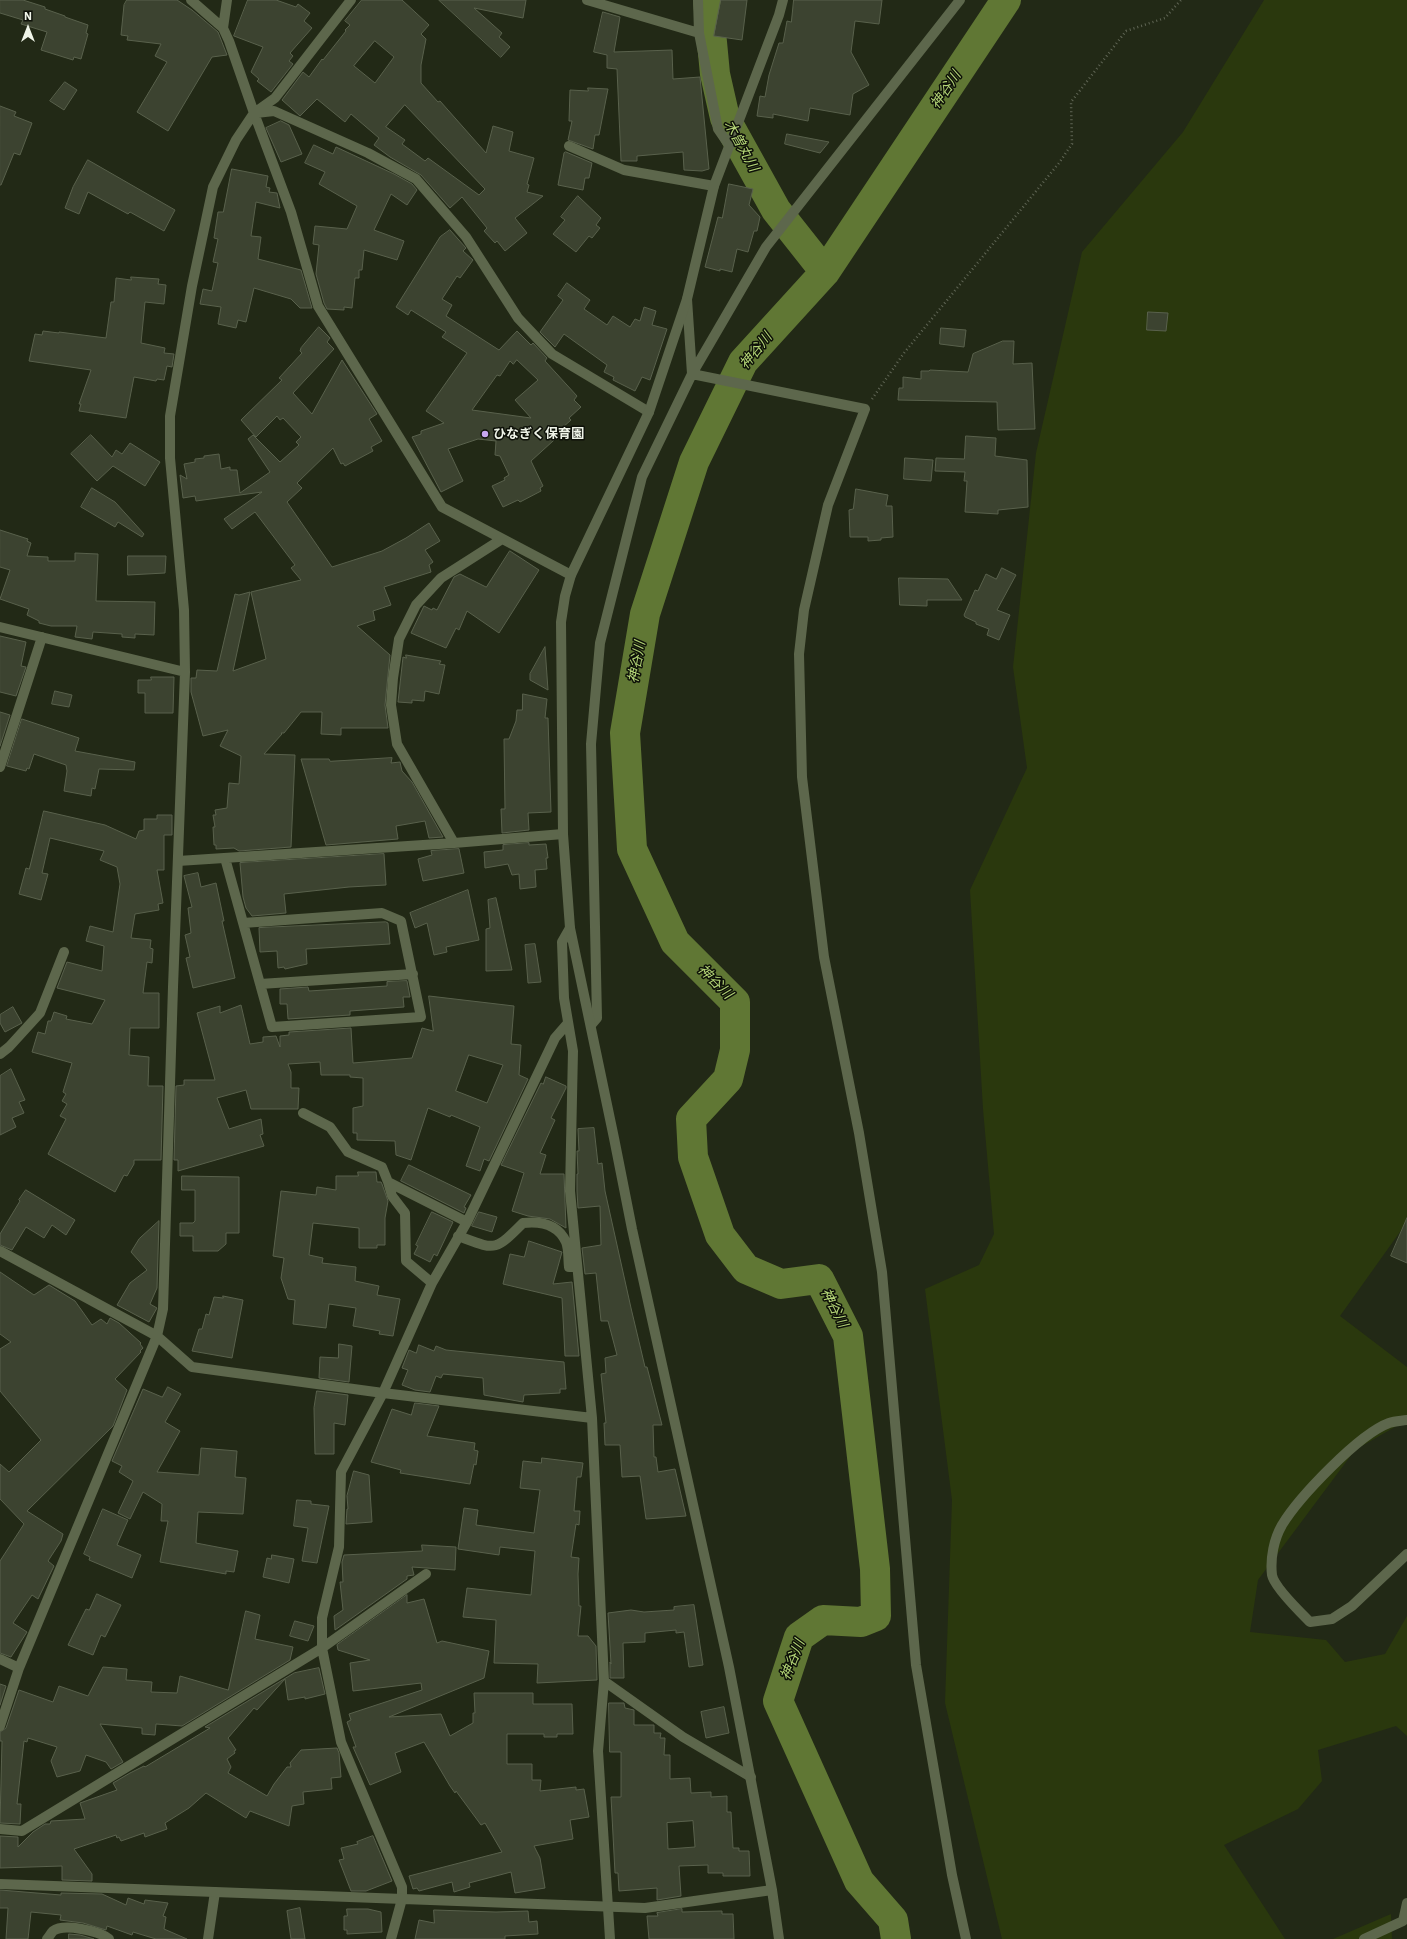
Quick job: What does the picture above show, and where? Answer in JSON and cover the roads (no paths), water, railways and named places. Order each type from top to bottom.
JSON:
[{"type":"street","points":[[191,0],[224,28],[229,40],[254,113],[291,212],[318,306],[442,507],[572,575]]},
{"type":"street","points":[[224,28],[227,0]]},
{"type":"street","points":[[0,1726],[19,1668],[157,1336],[163,1309],[185,672],[184,610],[170,458],[170,416],[192,286],[213,187],[236,140],[254,113],[275,98],[351,0]]},
{"type":"street","points":[[587,0],[699,32]]},
{"type":"street","points":[[698,0],[699,32],[718,129],[729,145]]},
{"type":"street","points":[[779,1939],[772,1890],[726,1651],[632,1229],[570,928],[563,834],[561,622],[565,596],[572,575],[649,412],[687,299],[714,186],[779,15],[783,0]]},
{"type":"street","points":[[591,1025],[597,1018],[591,744],[600,643],[642,476],[692,374],[766,247],[960,0]]},
{"type":"street","points":[[254,113],[274,111],[368,153],[416,179],[466,237],[518,318],[552,354],[649,412]]},
{"type":"street","points":[[569,146],[624,170],[714,186]]},
{"type":"street","points":[[687,299],[692,374]]},
{"type":"street","points":[[692,374],[863,408],[828,505],[804,610],[800,654],[802,777],[824,957],[859,1133],[882,1272],[916,1665],[952,1875],[966,1939]]},
{"type":"street","points":[[454,843],[397,744],[390,705],[395,662],[399,639],[416,605],[441,578],[502,539]]},
{"type":"street","points":[[0,627],[185,672]]},
{"type":"street","points":[[0,767],[42,638]]},
{"type":"street","points":[[178,861],[454,843],[563,834]]},
{"type":"street","points":[[225,858],[243,923],[272,1027],[422,1017],[402,921],[382,912],[243,923]]},
{"type":"street","points":[[570,928],[562,942],[564,998],[573,1051],[570,1192],[592,1418],[604,1681],[598,1751],[610,1939]]},
{"type":"street","points":[[0,1054],[40,1013],[64,952]]},
{"type":"street","points":[[260,984],[413,974]]},
{"type":"street","points":[[391,1939],[402,1899],[402,1887],[341,1742],[322,1648],[322,1618],[339,1547],[341,1472],[383,1393],[432,1282],[466,1222],[555,1038],[568,1023]]},
{"type":"street","points":[[303,1112],[330,1127],[348,1152],[382,1167],[392,1196],[405,1213],[406,1261],[432,1282]]},
{"type":"street","points":[[388,1182],[466,1222]]},
{"type":"street","points":[[458,1236],[488,1247],[502,1244],[523,1223],[538,1221],[555,1227],[566,1242],[569,1267],[577,1267]]},
{"type":"street","points":[[0,1252],[157,1336],[192,1367],[383,1393],[592,1418]]},
{"type":"street","points":[[1407,1420],[1389,1423],[1362,1439],[1316,1482],[1282,1525],[1271,1555],[1273,1577],[1296,1609],[1310,1622],[1332,1619],[1352,1606],[1407,1554]]},
{"type":"street","points":[[0,1829],[22,1830],[322,1648],[426,1574]]},
{"type":"street","points":[[0,1659],[19,1668]]},
{"type":"street","points":[[604,1681],[683,1737],[751,1777]]},
{"type":"street","points":[[0,1884],[645,1908],[772,1890]]},
{"type":"street","points":[[208,1939],[215,1892]]},
{"type":"street","points":[[1364,1939],[1402,1921],[1407,1903]]},
{"type":"street","points":[[47,1939],[52,1932],[63,1928],[81,1929],[109,1939]]},
{"type":"waterway","name":"木曽丸川","points":[[708,0],[715,74],[725,118],[776,210],[825,272]]},
{"type":"waterway","name":"神谷川","points":[[896,1939],[893,1920],[859,1881],[778,1701],[799,1637],[823,1620],[861,1622],[876,1616],[875,1569],[848,1336],[819,1279],[781,1284],[746,1269],[720,1235],[693,1157],[691,1119],[728,1079],[735,1050],[735,1002],[675,942],[632,849],[625,733],[645,614],[694,462],[743,362],[825,272],[1006,0]]},
{"type":"place","name":"ひなぎく保育園","points":[[485,434]]}]
